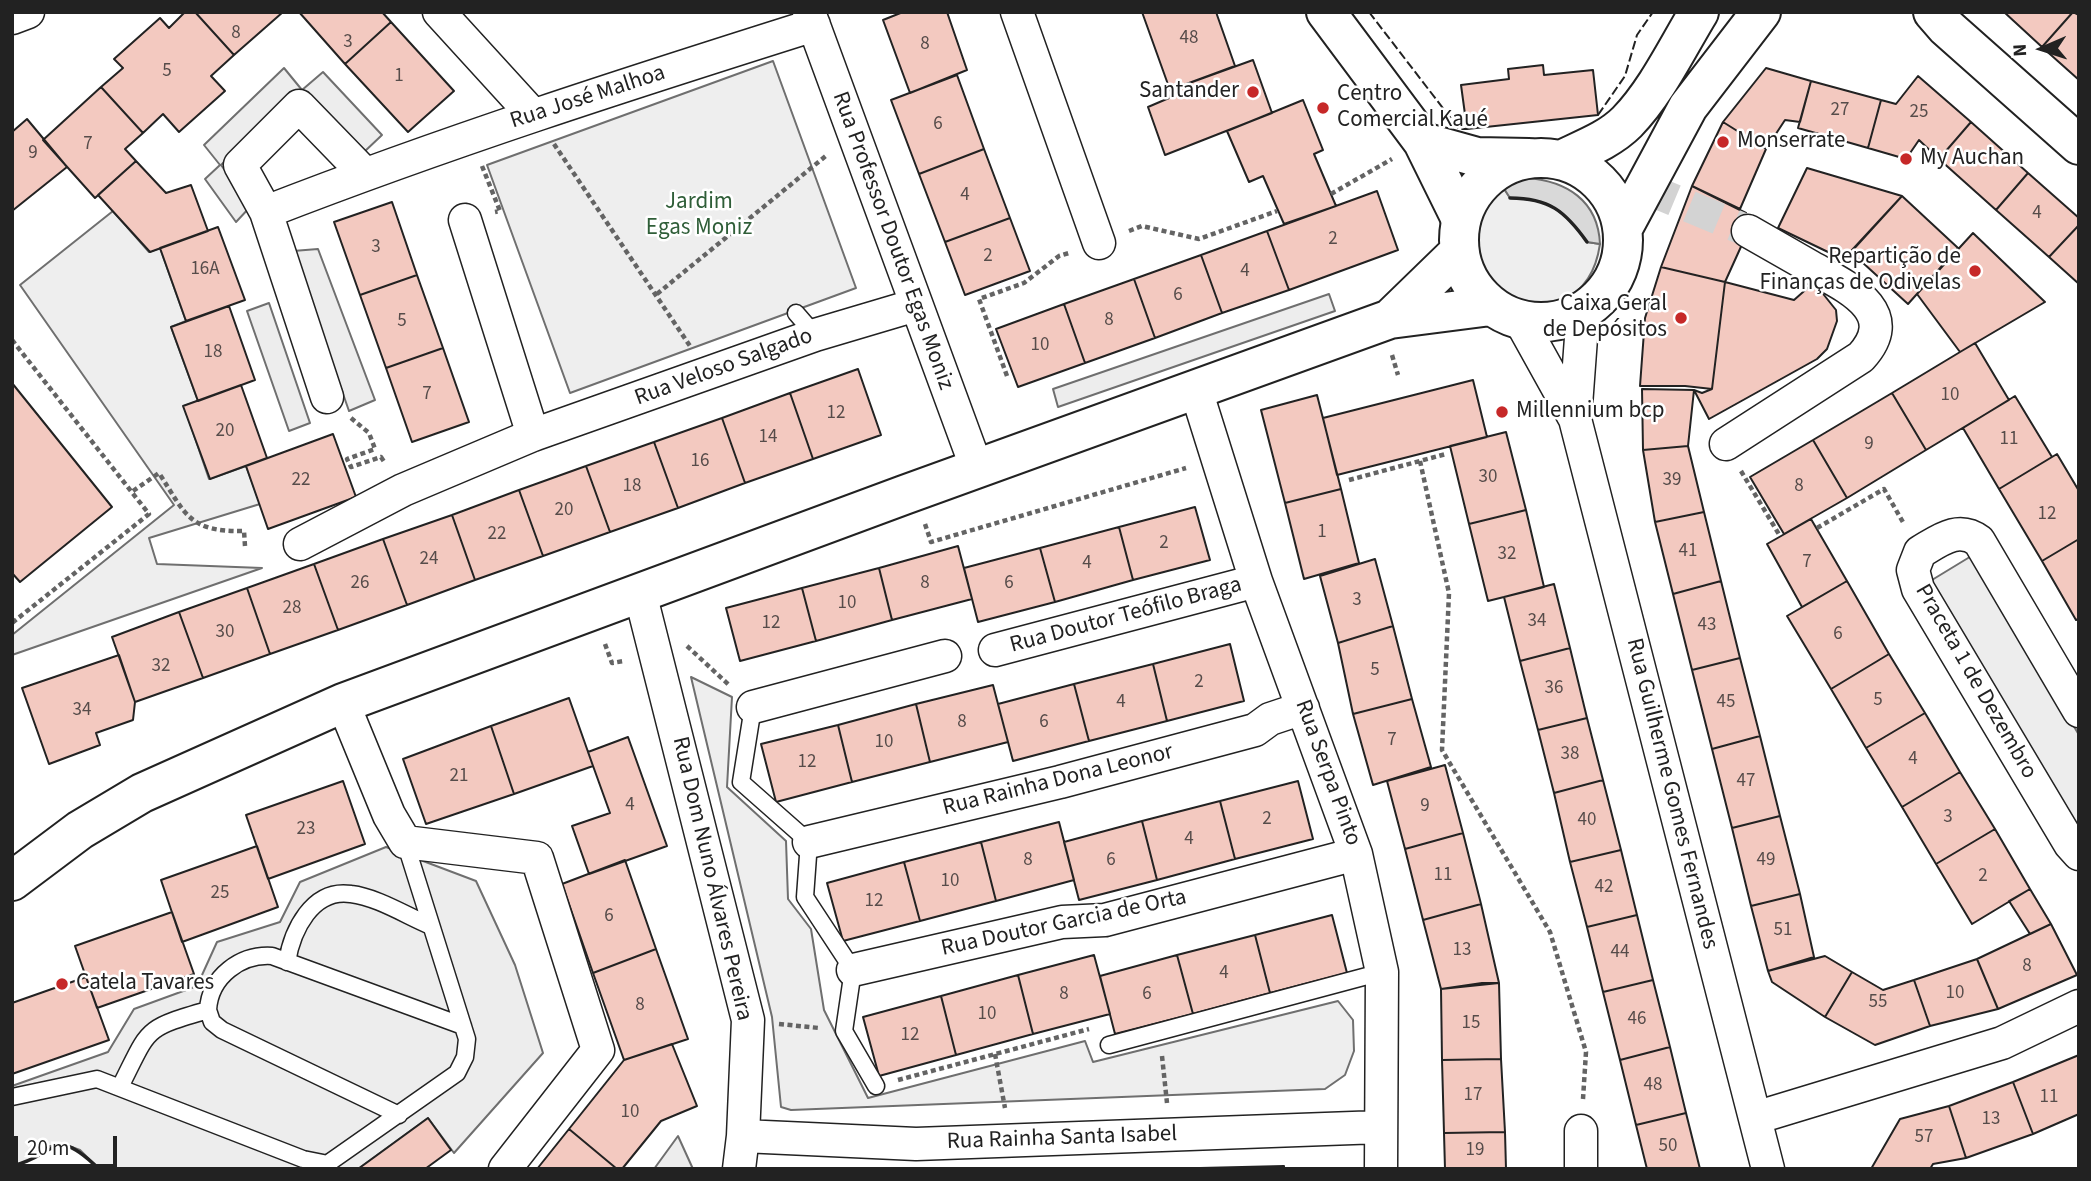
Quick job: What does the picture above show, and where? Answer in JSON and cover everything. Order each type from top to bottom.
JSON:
[{"type":"main road","points":[[1326,12],[1423,142],[1460,235],[1470,282],[1506,313]]},
{"type":"main road","points":[[1390,319],[1460,235],[1475,190],[1499,168],[1545,159],[1597,143],[1627,122],[1655,85],[1699,12]]},
{"type":"main road","points":[[1623,228],[1688,107],[1761,12]]},
{"type":"main road","points":[[1934,17],[2079,145]]},
{"type":"main road","points":[[12,881],[80,830],[142,793],[343,702],[1390,319],[1506,313],[1552,322],[1583,311],[1607,289],[1621,260],[1623,228],[1612,197],[1590,173],[1545,159],[1477,157],[1423,142]]},
{"type":"street","points":[[12,18],[28,12]]},
{"type":"street","points":[[439,12],[533,115]]},
{"type":"street","points":[[1017,12],[1099,243]]},
{"type":"street","name":"Rua José Malhoa","points":[[265,212],[364,173],[812,18]]},
{"type":"street","name":"Rua Professor Doutor Egas Moniz","points":[[812,18],[977,469]]},
{"type":"street","points":[[327,397],[265,212],[240,165],[299,106],[364,173]]},
{"type":"street","points":[[465,220],[533,435]]},
{"type":"street","points":[[1726,444],[1861,356],[1870,347],[1875,331],[1873,314],[1856,292],[1748,232]]},
{"type":"street","name":"Rua Veloso Salgado","points":[[300,544],[403,490],[533,435],[707,373],[806,324],[916,305]]},
{"type":"street","name":"Rua Guilherme Gomes Fernandes","points":[[1575,419],[1583,311]]},
{"type":"street","name":"Rua Guilherme Gomes Fernandes","points":[[1506,313],[1575,419],[1768,1169]]},
{"type":"street","name":"Rua Serpa Pinto","points":[[1196,390],[1256,581],[1356,854],[1382,972],[1381,1169]]},
{"type":"street","name":"Praceta 1 de Dezembro","points":[[2079,711],[1979,541],[1964,533],[1954,534],[1920,552],[1913,570],[1918,589],[2070,844],[2079,854]]},
{"type":"street","name":"Rua Doutor Teófilo Braga","points":[[995,650],[1256,581]]},
{"type":"street","name":"Rua Dom Nuno Álvares Pereira","points":[[640,593],[748,1020],[739,1169]]},
{"type":"street","points":[[753,707],[945,656]]},
{"type":"street","points":[[343,702],[389,816],[405,842],[537,858],[598,1050],[505,1169]]},
{"type":"street","name":"Rua Rainha Dona Leonor","points":[[809,842],[1047,785],[1255,730],[1270,719],[1303,708]]},
{"type":"street","name":"Rua Doutor Garcia de Orta","points":[[853,970],[1062,922],[1105,920],[1356,854]]},
{"type":"street","points":[[1755,1118],[2002,1043],[2079,1006]]},
{"type":"street","name":"Rua Rainha Santa Isabel","points":[[743,1136],[916,1144],[1380,1127]]},
{"type":"street","points":[[1581,1131],[1581,1169]]},
{"type":"lane","points":[[753,707],[741,782],[809,842],[805,897],[853,970],[844,1031],[876,1086]]},
{"type":"lane","points":[[12,1097],[97,1079],[324,1166],[457,1073],[465,1057],[467,1039],[405,842]]},
{"type":"lane","points":[[287,962],[300,922],[317,904],[337,894],[356,895],[431,926]]},
{"type":"lane","points":[[400,1115],[222,1030],[212,1022],[208,1000],[236,962],[257,955],[272,956],[463,1026]]},
{"type":"lane","points":[[1109,1045],[1382,972]]},
{"type":"lane","points":[[120,1087],[148,1033],[164,1022],[208,1010]]},
{"type":"path","points":[[533,115],[657,295],[707,373]]},
{"type":"path","points":[[657,295],[853,134]]},
{"type":"path","points":[[1331,194],[1423,142]]},
{"type":"path","points":[[482,166],[500,211]]},
{"type":"path","points":[[1007,376],[979,299],[1024,283],[1059,256],[1142,226],[1199,239],[1277,211]]},
{"type":"path","points":[[12,340],[149,514],[12,623]]},
{"type":"path","points":[[371,440],[375,449],[347,459],[351,467],[381,457]]},
{"type":"path","points":[[1726,444],[1780,536]]},
{"type":"path","points":[[1349,480],[1446,454]]},
{"type":"path","points":[[923,519],[930,542],[1217,459]]},
{"type":"path","points":[[1420,461],[1449,593],[1442,750],[1550,932],[1586,1052],[1581,1131]]},
{"type":"path","points":[[133,491],[159,473],[186,517],[206,528],[244,531],[245,546]]},
{"type":"path","points":[[1816,528],[1884,489],[1920,552]]},
{"type":"path","points":[[748,1020],[844,1031]]},
{"type":"path","points":[[876,1086],[1104,1025],[1109,1045]]},
{"type":"path","points":[[1158,1031],[1171,1135]]},
{"type":"path","points":[[995,1054],[1011,1140]]},
{"type":"green space","name":"Jardim Egas Moniz","points":[[773,61],[856,288],[570,393],[487,165]]},
{"type":"green space","points":[[1503,187],[1510,198],[1535,201],[1555,208],[1587,242],[1600,244],[1587,280],[1563,300],[1535,304],[1507,296],[1485,278],[1473,252],[1477,221]]},
{"type":"green space","points":[[113,211],[149,252],[160,248],[186,321],[171,327],[198,401],[184,406],[209,479],[246,466],[260,504],[149,538],[157,564],[262,568],[12,655],[12,635],[174,505],[20,285]]},
{"type":"green space","points":[[691,677],[732,697],[727,787],[786,841],[788,899],[811,929],[824,1010],[868,1098],[1085,1041],[1093,1062],[1338,1001],[1353,1020],[1354,1051],[1345,1075],[1325,1089],[791,1110],[781,1107],[772,1017]]},
{"type":"shaded area","points":[[284,68],[302,90],[323,72],[382,135],[363,153],[301,90],[221,165],[251,206],[236,222],[205,179],[220,165],[204,145]]},
{"type":"shaded area","points":[[1527,178],[1555,183],[1577,196],[1593,216],[1600,244],[1587,242],[1555,208],[1535,201],[1510,198],[1503,187]]},
{"type":"shaded area","points":[[318,249],[375,400],[349,411],[293,251]]},
{"type":"shaded area","points":[[1329,294],[1335,311],[1058,407],[1053,389]]},
{"type":"shaded area","points":[[269,303],[310,423],[289,431],[247,311]]},
{"type":"shaded area","points":[[1973,555],[2079,735],[2079,836],[1927,583]]},
{"type":"shaded area","points":[[386,847],[476,881],[515,965],[543,1053],[454,1153],[428,1118],[358,1169],[99,1169],[80,1150],[66,1145],[50,1146],[28,1161],[12,1166],[12,1086],[108,1052],[134,1009],[197,986],[217,942],[280,922],[300,882]]},
{"type":"shaded area","points":[[678,1136],[693,1169],[654,1169]]},
{"type":"building","points":[[185,12],[195,12],[234,55],[211,76],[225,91],[179,132],[163,114],[143,133],[101,87],[123,68],[114,59],[160,18],[169,28]]},
{"type":"building","points":[[195,12],[283,12],[234,55]]},
{"type":"building","points":[[299,12],[382,12],[391,22],[345,64]]},
{"type":"building","points":[[903,12],[947,12],[967,70],[910,93],[883,20]]},
{"type":"building","points":[[1142,12],[1216,12],[1235,66],[1170,90]]},
{"type":"building","points":[[2004,12],[2073,12],[2042,47]]},
{"type":"building","points":[[2073,12],[2079,15],[2079,80],[2042,47]]},
{"type":"building","points":[[391,22],[454,91],[408,132],[345,64]]},
{"type":"building","points":[[1253,60],[1272,113],[1165,155],[1148,107],[1169,98],[1167,91]]},
{"type":"building","points":[[1543,65],[1544,75],[1593,70],[1598,115],[1467,129],[1461,85],[1509,79],[1508,69]]},
{"type":"building","points":[[1766,68],[1811,81],[1800,122],[1785,120],[1766,149],[1723,122]]},
{"type":"building","points":[[957,75],[984,149],[919,174],[891,100]]},
{"type":"building","points":[[1918,76],[1971,122],[1939,159],[1919,140],[1906,159],[1868,148],[1881,100],[1896,104]]},
{"type":"building","points":[[1811,81],[1881,100],[1868,148],[1798,128]]},
{"type":"building","points":[[101,87],[143,133],[125,149],[136,161],[95,198],[43,140]]},
{"type":"building","points":[[1303,100],[1323,150],[1314,154],[1336,206],[1284,224],[1263,176],[1249,182],[1227,131]]},
{"type":"building","points":[[27,119],[67,167],[12,211],[12,132]]},
{"type":"building","points":[[1723,122],[1766,149],[1740,209],[1692,186]]},
{"type":"building","points":[[1971,122],[2028,173],[1996,210],[1939,159]]},
{"type":"building","points":[[984,149],[1010,218],[945,242],[919,174]]},
{"type":"building","points":[[136,161],[166,193],[191,185],[208,231],[150,252],[98,195]]},
{"type":"building","points":[[1807,168],[1902,196],[1840,263],[1828,252],[1778,228]]},
{"type":"building","points":[[2028,173],[2079,218],[2079,225],[2049,257],[1996,210]]},
{"type":"building","points":[[1692,186],[1746,213],[1740,224],[1749,229],[1725,282],[1661,267]]},
{"type":"building","points":[[1377,191],[1398,250],[1289,290],[1267,231]]},
{"type":"building","points":[[1902,196],[1958,248],[1908,304],[1851,252]]},
{"type":"building","points":[[392,202],[417,275],[360,295],[334,222]]},
{"type":"building","points":[[1010,218],[1030,271],[965,295],[945,242]]},
{"type":"building","points":[[2079,225],[2079,284],[2049,257]]},
{"type":"building","points":[[218,227],[245,300],[186,321],[160,248]]},
{"type":"building","points":[[1267,231],[1289,290],[1222,313],[1201,255]]},
{"type":"building","name":"Repartição de Finanças de Odivelas","points":[[1973,233],[2045,302],[1960,352],[1917,294]]},
{"type":"building","points":[[1201,255],[1222,313],[1155,338],[1134,279]]},
{"type":"building","points":[[1661,267],[1725,282],[1712,389],[1640,386],[1645,318]]},
{"type":"building","points":[[417,275],[443,348],[386,368],[360,295]]},
{"type":"building","points":[[1134,279],[1155,338],[1085,363],[1064,304]]},
{"type":"building","points":[[1725,282],[1794,300],[1811,285],[1820,290],[1836,310],[1837,321],[1827,349],[1817,359],[1709,419],[1694,390],[1702,393],[1712,389]]},
{"type":"building","points":[[1064,304],[1085,363],[1018,387],[996,329]]},
{"type":"building","points":[[229,306],[255,380],[198,401],[171,327]]},
{"type":"building","points":[[1975,343],[2009,400],[1926,450],[1892,393]]},
{"type":"building","points":[[443,348],[469,422],[412,442],[386,368]]},
{"type":"building","points":[[858,369],[881,435],[813,459],[790,393]]},
{"type":"building","points":[[1473,380],[1487,437],[1337,475],[1323,418]]},
{"type":"building","points":[[12,383],[112,507],[20,582],[12,573]]},
{"type":"building","points":[[241,385],[267,458],[210,479],[183,406]]},
{"type":"building","points":[[1642,389],[1694,390],[1688,446],[1643,450]]},
{"type":"building","points":[[790,393],[813,459],[745,483],[722,418]]},
{"type":"building","points":[[1892,393],[1926,450],[1847,498],[1813,440]]},
{"type":"building","points":[[1317,395],[1341,489],[1285,503],[1261,410]]},
{"type":"building","points":[[2015,396],[2052,457],[1999,489],[1963,428]]},
{"type":"building","points":[[722,418],[745,483],[678,508],[654,442]]},
{"type":"building","points":[[1506,432],[1526,510],[1469,524],[1450,446]]},
{"type":"building","points":[[333,434],[356,497],[268,529],[246,466]]},
{"type":"building","points":[[1813,440],[1847,498],[1784,534],[1750,477]]},
{"type":"building","points":[[654,442],[678,508],[610,532],[586,466]]},
{"type":"building","points":[[1688,446],[1704,512],[1655,522],[1643,450]]},
{"type":"building","points":[[2057,454],[2079,491],[2079,539],[2042,561],[1999,489]]},
{"type":"building","points":[[586,466],[610,532],[543,556],[519,490]]},
{"type":"building","points":[[1341,489],[1359,563],[1304,579],[1285,503]]},
{"type":"building","points":[[519,490],[543,556],[475,580],[452,515]]},
{"type":"building","points":[[1195,507],[1210,560],[1133,580],[1119,527]]},
{"type":"building","points":[[1526,510],[1544,587],[1488,601],[1469,524]]},
{"type":"building","points":[[1704,512],[1721,581],[1673,594],[1655,522]]},
{"type":"building","points":[[452,515],[475,580],[407,605],[383,539]]},
{"type":"building","points":[[1811,519],[1847,581],[1802,607],[1767,544]]},
{"type":"building","points":[[1119,527],[1133,580],[1055,602],[1040,548]]},
{"type":"building","points":[[383,539],[407,605],[338,630],[314,564]]},
{"type":"building","points":[[2079,539],[2079,619],[2076,620],[2042,561]]},
{"type":"building","points":[[958,546],[972,599],[892,620],[879,568]]},
{"type":"building","points":[[1040,548],[1055,602],[978,622],[964,568]]},
{"type":"building","points":[[1375,559],[1393,626],[1338,643],[1320,576]]},
{"type":"building","points":[[314,564],[338,630],[270,654],[247,588]]},
{"type":"building","points":[[879,568],[892,620],[816,641],[802,588]]},
{"type":"building","points":[[1721,581],[1740,658],[1692,670],[1673,594]]},
{"type":"building","points":[[1847,581],[1889,654],[1831,689],[1787,616]]},
{"type":"building","points":[[1554,584],[1570,648],[1520,661],[1504,597]]},
{"type":"building","points":[[247,588],[270,654],[203,678],[179,612]]},
{"type":"building","points":[[802,588],[816,641],[740,661],[726,608]]},
{"type":"building","points":[[179,612],[203,678],[135,702],[112,637]]},
{"type":"building","points":[[1393,626],[1412,699],[1353,714],[1338,643]]},
{"type":"building","points":[[1230,644],[1244,701],[1167,721],[1153,664]]},
{"type":"building","points":[[1570,648],[1587,718],[1538,730],[1520,661]]},
{"type":"building","points":[[1889,654],[1925,713],[1866,748],[1831,689]]},
{"type":"building","points":[[119,655],[135,702],[133,720],[96,733],[100,745],[49,764],[22,688]]},
{"type":"building","points":[[1740,658],[1760,736],[1712,749],[1692,670]]},
{"type":"building","points":[[1153,664],[1167,721],[1089,741],[1074,684]]},
{"type":"building","points":[[1074,684],[1089,741],[1013,761],[998,704]]},
{"type":"building","points":[[993,685],[1008,742],[930,762],[916,704]]},
{"type":"building","points":[[569,698],[593,766],[514,794],[491,726]]},
{"type":"building","points":[[1412,699],[1431,767],[1373,785],[1353,714]]},
{"type":"building","points":[[916,704],[930,762],[852,782],[838,725]]},
{"type":"building","points":[[1925,713],[1960,772],[1902,807],[1866,748]]},
{"type":"building","points":[[1587,718],[1603,780],[1554,793],[1538,730]]},
{"type":"building","points":[[838,725],[852,782],[776,802],[761,744]]},
{"type":"building","points":[[491,726],[514,794],[426,824],[403,759]]},
{"type":"building","points":[[1760,736],[1780,816],[1732,828],[1712,749]]},
{"type":"building","points":[[628,737],[667,846],[589,874],[572,826],[610,813],[588,752]]},
{"type":"building","points":[[1445,765],[1463,833],[1405,849],[1387,781]]},
{"type":"building","points":[[1960,772],[1995,829],[1936,864],[1902,807]]},
{"type":"building","points":[[1603,780],[1621,850],[1570,862],[1554,793]]},
{"type":"building","points":[[343,781],[365,844],[268,879],[246,815]]},
{"type":"building","points":[[1298,781],[1313,839],[1235,859],[1220,801]]},
{"type":"building","points":[[1220,801],[1235,859],[1157,880],[1142,821]]},
{"type":"building","points":[[1780,816],[1800,894],[1751,906],[1732,828]]},
{"type":"building","points":[[1142,821],[1157,880],[1079,900],[1064,842]]},
{"type":"building","points":[[1059,822],[1074,880],[996,901],[981,842]]},
{"type":"building","points":[[1995,829],[2030,889],[1972,924],[1936,864]]},
{"type":"building","points":[[1463,833],[1481,904],[1423,920],[1405,849]]},
{"type":"building","points":[[981,842],[996,901],[920,921],[904,862]]},
{"type":"building","points":[[257,846],[278,907],[182,942],[161,880]]},
{"type":"building","points":[[1621,850],[1637,915],[1587,927],[1570,862]]},
{"type":"building","points":[[625,860],[656,949],[593,973],[562,884]]},
{"type":"building","points":[[904,862],[920,921],[843,941],[827,883]]},
{"type":"building","points":[[2030,889],[2051,924],[2030,934],[2009,901]]},
{"type":"building","points":[[1800,894],[1814,957],[1768,971],[1751,906]]},
{"type":"building","points":[[1481,904],[1499,983],[1441,989],[1423,920]]},
{"type":"building","points":[[172,912],[194,974],[97,1008],[75,946]]},
{"type":"building","points":[[1332,915],[1347,973],[1270,993],[1255,935]]},
{"type":"building","points":[[1637,915],[1653,980],[1603,992],[1587,927]]},
{"type":"building","points":[[2051,924],[2077,975],[1998,1009],[1977,959]]},
{"type":"building","points":[[1255,935],[1270,993],[1193,1014],[1177,955]]},
{"type":"building","points":[[656,949],[688,1039],[624,1060],[593,973]]},
{"type":"building","points":[[1094,955],[1110,1014],[1033,1034],[1018,975]]},
{"type":"building","points":[[1177,955],[1193,1014],[1115,1034],[1100,976]]},
{"type":"building","points":[[1825,956],[1852,972],[1825,1017],[1772,982],[1768,971]]},
{"type":"building","points":[[1977,959],[1998,1009],[1930,1026],[1914,980]]},
{"type":"building","points":[[1852,972],[1883,990],[1914,980],[1930,1026],[1875,1045],[1825,1017]]},
{"type":"building","points":[[1018,975],[1033,1034],[956,1055],[941,996]]},
{"type":"building","points":[[86,977],[109,1040],[12,1074],[12,1003]]},
{"type":"building","points":[[1653,980],[1670,1047],[1620,1060],[1603,992]]},
{"type":"building","points":[[1499,983],[1501,1059],[1442,1060],[1441,989]]},
{"type":"building","points":[[941,996],[956,1055],[879,1076],[863,1017]]},
{"type":"building","points":[[672,1044],[697,1106],[661,1121],[622,1169],[617,1169],[569,1129],[624,1060]]},
{"type":"building","points":[[1670,1047],[1686,1113],[1636,1125],[1620,1060]]},
{"type":"building","points":[[2079,1055],[2079,1114],[2033,1134],[2013,1082]]},
{"type":"building","points":[[1501,1059],[1505,1132],[1444,1133],[1442,1060]]},
{"type":"building","points":[[2013,1082],[2033,1134],[1966,1158],[1949,1106]]},
{"type":"building","points":[[1949,1106],[1966,1158],[1933,1164],[1930,1169],[1871,1169],[1900,1119]]},
{"type":"building","points":[[1686,1113],[1700,1169],[1647,1169],[1636,1125]]},
{"type":"building","points":[[428,1118],[451,1150],[425,1169],[358,1169]]},
{"type":"building","points":[[569,1129],[617,1169],[537,1169]]},
{"type":"building","points":[[1505,1132],[1506,1169],[1445,1169],[1444,1133]]},
{"type":"building","points":[[1284,1166],[1284,1169],[1200,1169],[1200,1168]]},
{"type":"tunnel","points":[[1645,188],[1748,231]]},
{"type":"fence","points":[[1369,12],[1459,129],[1467,129]]},
{"type":"fence","points":[[1598,115],[1625,76],[1637,35],[1653,12]]},
{"type":"wall","points":[[1510,198],[1535,201],[1555,208],[1587,242]]},
{"type":"wall","points":[[12,1166],[63,1145],[72,1148],[99,1169]]},
{"type":"place","name":"Santander","points":[[1253,92]]},
{"type":"place","name":"Centro Comercial Kaué","points":[[1323,108]]},
{"type":"place","name":"Monserrate","points":[[1723,142]]},
{"type":"place","name":"My Auchan","points":[[1906,159]]},
{"type":"place","name":"Repartição de Finanças de Odivelas","points":[[1975,271]]},
{"type":"place","name":"Caixa Geral de Depósitos","points":[[1681,318]]},
{"type":"place","name":"Millennium bcp","points":[[1502,412]]},
{"type":"place","name":"Catela Tavares","points":[[62,984]]}]
